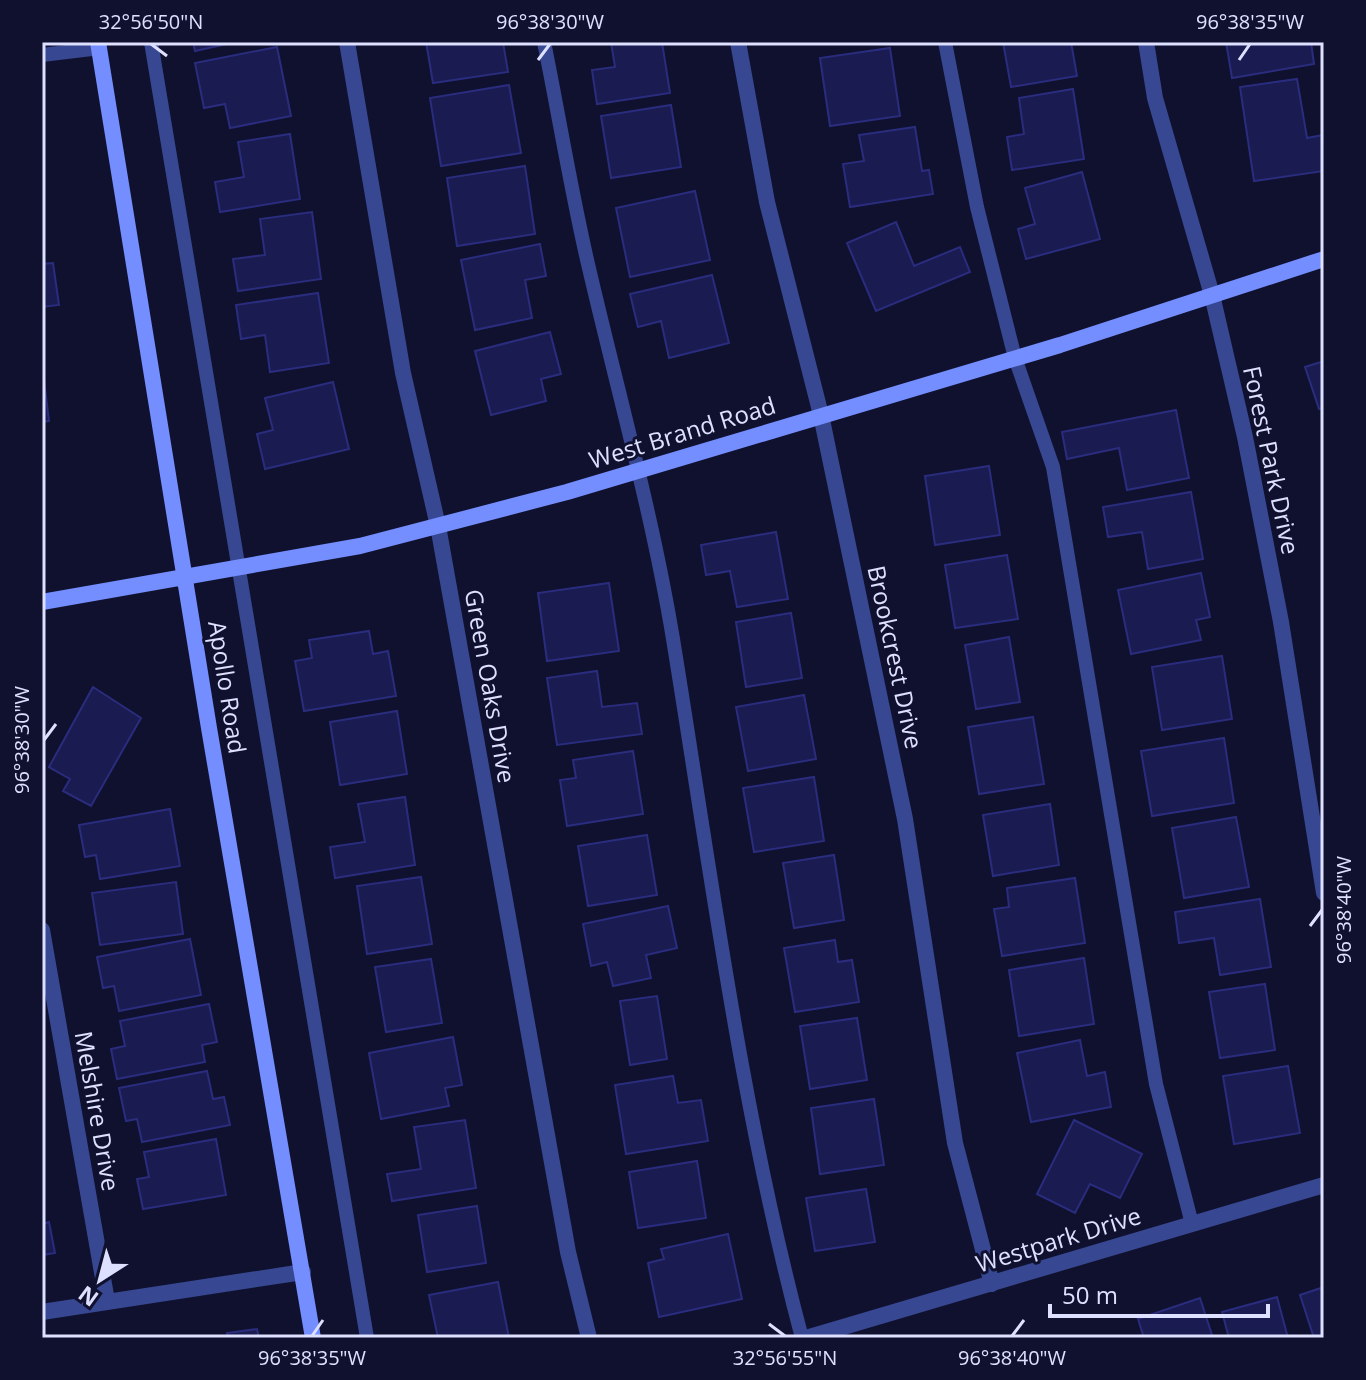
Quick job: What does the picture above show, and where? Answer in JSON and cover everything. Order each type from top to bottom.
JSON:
[{"type":"street","name":"Green Oaks Drive","points":[[347,42],[403,373],[438,526],[568,1252],[589,1338]]},
{"type":"street","name":"Brookcrest Drive","points":[[738,42],[767,202],[821,415],[905,819],[955,1143],[992,1284]]},
{"type":"street","name":"Forest Park Drive","points":[[1146,42],[1155,98],[1212,295],[1245,437],[1281,622],[1324,893]]},
{"type":"street","name":"Apollo Road","points":[[99,45],[313,1338]]},
{"type":"street","name":"West Brand Road","points":[[42,602],[360,546],[438,526],[1015,358],[1324,259]]},
{"type":"street","name":"Melshire Drive","points":[[42,930],[107,1301]]},
{"type":"street","name":"Westpark Drive","points":[[804,1338],[1324,1185]]},
{"type":"street","points":[[42,1312],[303,1272]]},
{"type":"lane","points":[[151,42],[367,1338]]},
{"type":"lane","points":[[544,42],[587,261],[639,469],[672,638],[692,779],[774,1232],[804,1338]]},
{"type":"lane","points":[[945,42],[977,207],[1015,358],[1053,467],[1156,1084],[1192,1224]]},
{"type":"lane","points":[[42,55],[99,45]]},
{"type":"building","points":[[193,42],[236,42],[195,51]]},
{"type":"building","points":[[426,42],[503,42],[508,72],[433,83]]},
{"type":"building","points":[[611,42],[662,42],[670,93],[597,104],[592,70],[615,67]]},
{"type":"building","points":[[1003,42],[1071,42],[1077,76],[1011,87]]},
{"type":"building","points":[[1226,42],[1311,42],[1314,64],[1232,78]]},
{"type":"building","points":[[277,47],[291,116],[230,128],[225,104],[204,108],[195,63]]},
{"type":"building","points":[[890,48],[900,116],[830,126],[820,58]]},
{"type":"building","points":[[1297,79],[1307,138],[1323,135],[1324,171],[1254,181],[1240,87]]},
{"type":"building","points":[[509,85],[521,153],[441,166],[430,98]]},
{"type":"building","points":[[1073,89],[1084,159],[1012,170],[1007,137],[1024,134],[1019,98]]},
{"type":"building","points":[[671,105],[681,167],[611,178],[601,116]]},
{"type":"building","points":[[915,127],[922,171],[929,170],[933,194],[850,207],[843,164],[864,161],[859,135]]},
{"type":"building","points":[[290,134],[300,199],[220,212],[215,182],[244,177],[238,142]]},
{"type":"building","points":[[525,166],[535,234],[457,246],[447,178]]},
{"type":"building","points":[[1082,172],[1100,239],[1026,259],[1018,229],[1035,224],[1025,188]]},
{"type":"building","points":[[695,191],[710,260],[630,277],[616,208]]},
{"type":"building","points":[[312,212],[321,279],[238,291],[233,259],[265,255],[260,219]]},
{"type":"building","points":[[896,222],[914,266],[960,247],[970,272],[876,311],[847,243]]},
{"type":"building","points":[[540,244],[546,276],[525,280],[532,318],[475,330],[461,260]]},
{"type":"building","points":[[53,263],[59,305],[42,307],[42,264]]},
{"type":"building","points":[[712,275],[729,343],[669,358],[661,321],[638,327],[630,294]]},
{"type":"building","points":[[318,293],[329,363],[270,372],[265,335],[241,339],[236,305]]},
{"type":"building","points":[[550,332],[561,374],[541,379],[546,401],[491,415],[475,351]]},
{"type":"building","points":[[1324,361],[1324,407],[1319,409],[1305,367]]},
{"type":"building","points":[[42,364],[49,421],[42,422]]},
{"type":"building","points":[[333,382],[349,449],[265,469],[257,434],[273,430],[265,398]]},
{"type":"building","points":[[1176,410],[1189,478],[1127,490],[1119,448],[1067,459],[1062,432]]},
{"type":"building","points":[[989,466],[1000,535],[935,545],[925,476]]},
{"type":"building","points":[[1191,492],[1203,559],[1148,569],[1142,532],[1108,537],[1103,507]]},
{"type":"building","points":[[776,532],[788,599],[737,607],[730,571],[706,575],[701,545]]},
{"type":"building","points":[[1007,555],[1018,619],[955,628],[945,565]]},
{"type":"building","points":[[1201,573],[1210,617],[1196,620],[1201,640],[1131,654],[1118,590]]},
{"type":"building","points":[[609,583],[619,651],[547,661],[538,593]]},
{"type":"building","points":[[791,613],[802,678],[746,687],[736,622]]},
{"type":"building","points":[[369,631],[373,654],[388,651],[396,696],[304,711],[295,661],[312,658],[309,640]]},
{"type":"building","points":[[1009,637],[1020,702],[976,709],[965,645]]},
{"type":"building","points":[[1222,656],[1232,719],[1162,730],[1152,667]]},
{"type":"building","points":[[597,671],[602,707],[637,703],[642,734],[557,745],[547,678]]},
{"type":"building","points":[[93,687],[141,718],[91,806],[63,791],[70,779],[49,767]]},
{"type":"building","points":[[804,695],[816,759],[748,771],[736,707]]},
{"type":"building","points":[[397,711],[407,774],[340,785],[330,722]]},
{"type":"building","points":[[1033,717],[1044,784],[979,794],[968,727]]},
{"type":"building","points":[[1224,738],[1234,803],[1152,816],[1141,751]]},
{"type":"building","points":[[633,751],[643,814],[567,826],[560,780],[576,778],[573,760]]},
{"type":"building","points":[[814,777],[824,841],[754,852],[743,788]]},
{"type":"building","points":[[405,797],[415,865],[335,878],[330,847],[365,842],[358,804]]},
{"type":"building","points":[[1050,804],[1059,865],[993,876],[983,815]]},
{"type":"building","points":[[170,809],[180,866],[100,879],[96,855],[85,857],[79,825]]},
{"type":"building","points":[[1236,817],[1249,887],[1184,898],[1172,828]]},
{"type":"building","points":[[647,835],[657,895],[588,906],[578,846]]},
{"type":"building","points":[[834,855],[844,920],[794,928],[783,863]]},
{"type":"building","points":[[421,877],[432,944],[367,954],[357,886]]},
{"type":"building","points":[[1075,878],[1085,943],[1002,956],[994,909],[1009,907],[1007,888]]},
{"type":"building","points":[[176,882],[183,934],[100,945],[92,893]]},
{"type":"building","points":[[1260,899],[1271,967],[1220,975],[1214,938],[1179,943],[1175,912]]},
{"type":"building","points":[[668,906],[677,948],[646,955],[651,978],[613,986],[607,962],[591,966],[583,924]]},
{"type":"building","points":[[190,939],[201,995],[119,1011],[114,986],[103,988],[97,957]]},
{"type":"building","points":[[835,940],[838,962],[852,960],[859,1002],[795,1012],[784,948]]},
{"type":"building","points":[[1084,958],[1094,1024],[1019,1036],[1009,970]]},
{"type":"building","points":[[431,959],[442,1023],[386,1032],[375,967]]},
{"type":"building","points":[[1265,984],[1275,1050],[1220,1058],[1209,992]]},
{"type":"building","points":[[657,996],[667,1059],[630,1065],[620,1001]]},
{"type":"building","points":[[209,1004],[217,1042],[202,1045],[205,1062],[117,1079],[111,1049],[125,1046],[120,1021]]},
{"type":"building","points":[[857,1018],[867,1080],[810,1089],[800,1026]]},
{"type":"building","points":[[453,1037],[462,1085],[445,1088],[449,1106],[381,1119],[369,1053]]},
{"type":"building","points":[[1080,1040],[1087,1076],[1105,1072],[1111,1107],[1031,1122],[1017,1053]]},
{"type":"building","points":[[1288,1066],[1300,1133],[1234,1144],[1223,1076]]},
{"type":"building","points":[[207,1071],[213,1099],[224,1097],[230,1125],[142,1142],[137,1119],[126,1121],[119,1088]]},
{"type":"building","points":[[673,1076],[678,1103],[701,1100],[708,1141],[626,1154],[615,1085]]},
{"type":"building","points":[[874,1099],[884,1165],[820,1174],[811,1108]]},
{"type":"building","points":[[465,1120],[476,1188],[392,1201],[387,1174],[421,1169],[414,1127]]},
{"type":"building","points":[[1074,1120],[1142,1154],[1120,1198],[1090,1184],[1075,1213],[1037,1194]]},
{"type":"building","points":[[216,1139],[226,1195],[143,1209],[137,1179],[149,1177],[144,1152]]},
{"type":"building","points":[[697,1161],[706,1218],[638,1228],[629,1172]]},
{"type":"building","points":[[866,1189],[875,1242],[815,1251],[806,1198]]},
{"type":"building","points":[[477,1206],[486,1263],[427,1272],[418,1215]]},
{"type":"building","points":[[49,1222],[55,1253],[42,1255],[42,1224]]},
{"type":"building","points":[[728,1234],[742,1299],[659,1317],[648,1263],[664,1259],[661,1249]]},
{"type":"building","points":[[498,1282],[509,1338],[438,1338],[429,1295]]},
{"type":"building","points":[[1324,1287],[1324,1338],[1314,1338],[1300,1295]]},
{"type":"building","points":[[1277,1297],[1288,1338],[1229,1338],[1222,1312]]},
{"type":"building","points":[[1200,1298],[1213,1338],[1144,1338],[1138,1319]]},
{"type":"building","points":[[257,1329],[259,1338],[228,1338],[227,1333]]}]
